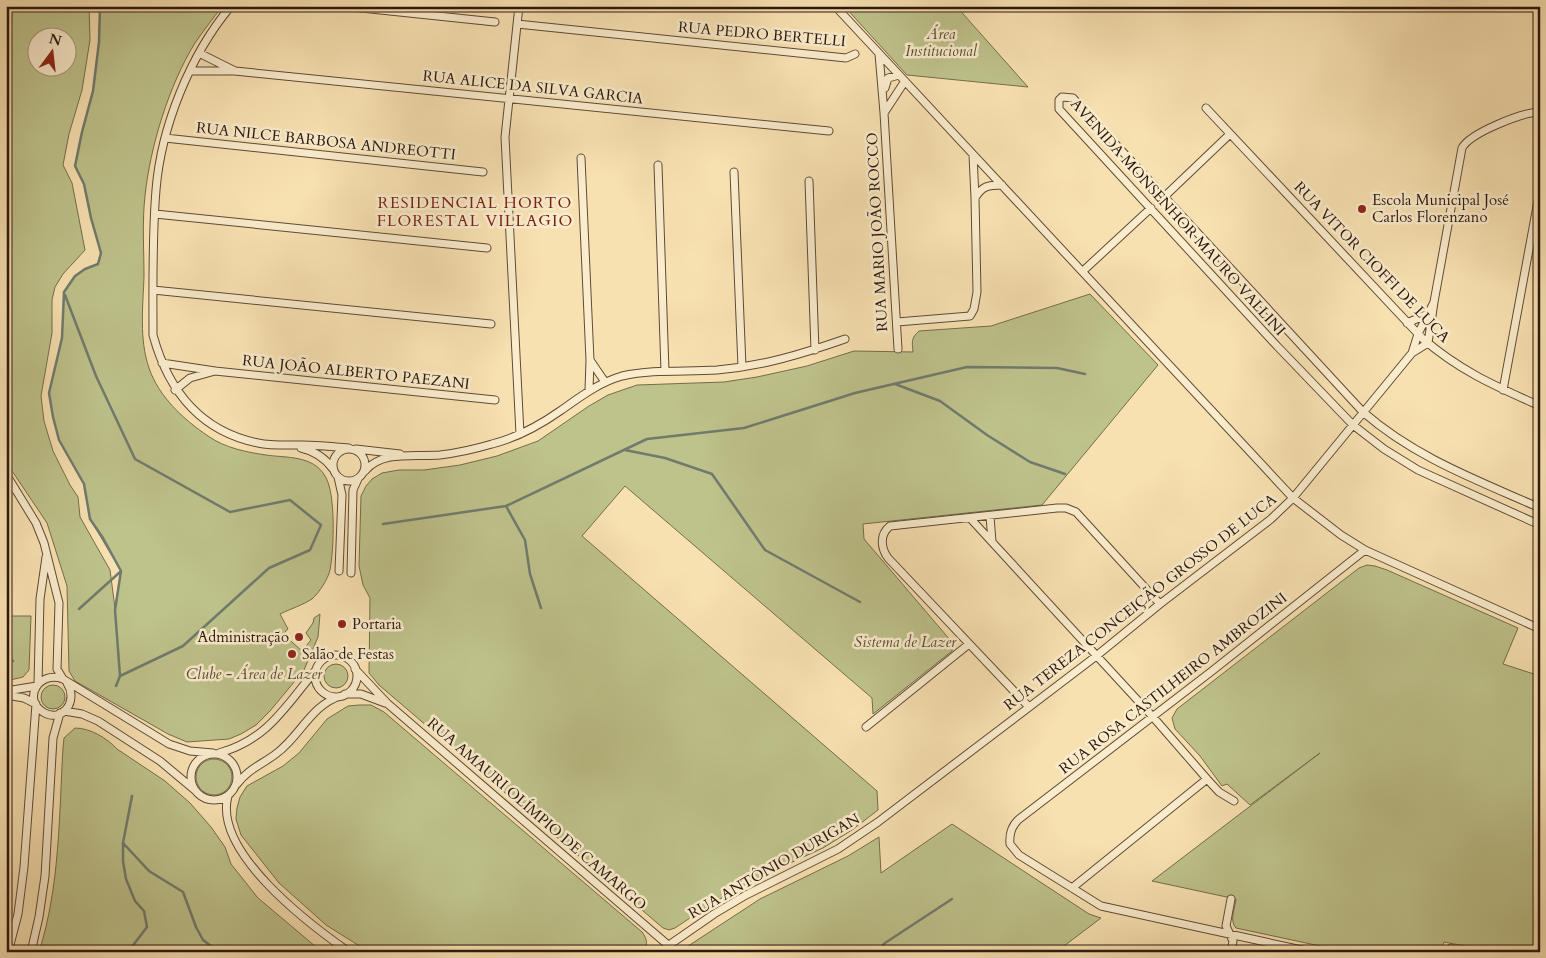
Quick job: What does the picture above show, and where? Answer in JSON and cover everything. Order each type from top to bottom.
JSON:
[{"type":"street","points":[[231,6],[199,53],[174,109],[156,189],[153,335],[162,363],[175,390],[190,408],[207,422],[239,438],[259,443],[352,448],[413,456]]},
{"type":"street","points":[[342,6],[495,22]]},
{"type":"street","points":[[519,6],[505,137],[520,434]]},
{"type":"street","points":[[835,6],[1293,498],[1341,535],[1365,550],[1540,629]]},
{"type":"street","name":"RUA PEDRO BERTELLI","points":[[517,24],[846,58],[855,54]]},
{"type":"street","name":"RUA ALICE DA SILVA GARCIA","points":[[199,53],[235,71]]},
{"type":"street","name":"RUA MARIO JOÃO ROCCO","points":[[879,53],[882,72],[898,349]]},
{"type":"street","name":"RUA ALICE DA SILVA GARCIA","points":[[190,71],[235,71],[829,131]]},
{"type":"street","points":[[883,94],[888,78],[899,75]]},
{"type":"street","name":"RUA MARIO JOÃO ROCCO","points":[[884,113],[905,81]]},
{"type":"street","name":"AVENIDA MONSENHOR MAURO VALLINI","points":[[1540,508],[1428,458],[1385,430],[1363,412],[1072,98],[1062,97],[1059,100],[1059,109],[1277,346],[1353,424],[1384,449],[1418,470],[1540,526]]},
{"type":"street","name":"RUA VITOR CIOFFI DE LUCA","points":[[1206,108],[1428,344],[1461,368],[1540,406]]},
{"type":"street","name":"RUA TEREZA CONCEIÇÃO GROSSO DE LUCA","points":[[878,822],[1095,657],[1160,604],[1271,519],[1293,498],[1412,353],[1428,344],[1462,148],[1468,139],[1515,117],[1540,112]]},
{"type":"street","points":[[1164,197],[1230,134]]},
{"type":"street","name":"RUA NILCE BARBOSA ANDREOTTI","points":[[166,138],[483,172]]},
{"type":"street","points":[[897,322],[970,316],[974,309],[977,292],[973,155]]},
{"type":"street","points":[[580,158],[590,360],[589,390]]},
{"type":"street","points":[[658,165],[665,371]]},
{"type":"street","points":[[734,172],[742,367]]},
{"type":"street","points":[[975,198],[991,174]]},
{"type":"street","points":[[808,181],[815,350]]},
{"type":"street","points":[[982,188],[990,185],[1002,185]]},
{"type":"street","points":[[1504,390],[1540,190]]},
{"type":"street","points":[[1082,270],[1151,208]]},
{"type":"street","points":[[155,214],[487,248]]},
{"type":"street","points":[[153,290],[491,324]]},
{"type":"street","name":"RUA TEREZA CONCEIÇÃO GROSSO DE LUCA","points":[[1412,353],[1418,334],[1434,302]]},
{"type":"street","points":[[1407,323],[1428,314]]},
{"type":"street","points":[[351,573],[353,490],[358,479],[369,466],[379,460],[456,452],[494,444],[520,434],[545,421],[589,390],[605,382],[635,374],[742,367],[787,359],[845,339]]},
{"type":"street","points":[[590,360],[605,382]]},
{"type":"street","name":"RUA JOÃO ALBERTO PAEZANI","points":[[162,363],[215,371],[495,400]]},
{"type":"street","name":"RUA JOÃO ALBERTO PAEZANI","points":[[175,390],[190,378],[215,371]]},
{"type":"street","points":[[284,445],[308,450],[316,454],[327,461],[343,480],[358,479]]},
{"type":"street","points":[[352,448],[362,454],[366,466],[365,471]]},
{"type":"street","points":[[339,572],[342,495],[333,461],[337,454],[352,448]]},
{"type":"street","points":[[6,474],[36,523],[44,543],[59,603],[58,669],[72,692],[68,708],[62,712],[53,738],[46,876],[31,952]]},
{"type":"street","points":[[1028,707],[888,558],[884,552],[882,541],[886,530],[895,524],[1057,508],[1070,509],[1076,512],[1160,604]]},
{"type":"street","points":[[990,516],[992,542]]},
{"type":"street","points":[[970,518],[1095,657],[1153,717],[1207,779],[1220,792],[1234,801]]},
{"type":"street","name":"RUA ROSA CASTILHEIRO AMBROZINI","points":[[1072,888],[1019,854],[1010,844],[1011,828],[1018,820],[1153,717],[1365,550]]},
{"type":"street","points":[[8,952],[18,914],[23,878],[36,704],[34,694],[37,685],[40,599],[46,555]]},
{"type":"street","points":[[866,727],[969,644]]},
{"type":"street","points":[[196,791],[191,778],[193,768],[199,759],[249,742],[274,721],[322,660],[335,655],[348,659],[355,669],[356,682],[352,689],[323,705],[287,745],[243,776],[228,796],[226,810],[235,841],[258,873],[278,895],[305,919],[349,952]]},
{"type":"street","name":"RUA AMAURI OLÍMPIO DE CAMARGO","points":[[355,669],[388,704],[668,945]]},
{"type":"street","points":[[315,671],[315,681],[320,690],[329,696],[343,695]]},
{"type":"street","points":[[6,691],[37,685],[52,677],[65,681],[169,744],[190,751],[215,753],[227,757],[234,764],[238,772],[236,786]]},
{"type":"street","name":"RUA AMAURI OLÍMPIO DE CAMARGO","points":[[343,695],[361,694],[388,704]]},
{"type":"street","points":[[6,695],[24,698],[36,704],[48,714]]},
{"type":"street","points":[[34,726],[40,717],[48,714],[62,712],[88,716],[160,761],[202,797],[211,800],[228,796]]},
{"type":"street","points":[[1207,779],[1072,888],[1101,906],[1311,952]]},
{"type":"street","name":"RUA ANTÔNIO DURIGAN","points":[[659,952],[738,900],[838,848],[878,822]]},
{"type":"street","points":[[1231,899],[1226,926],[1233,942],[1231,952]]},
{"type":"green space","name":"Clube - Área de Lazer","points":[[6,6],[89,6],[90,40],[82,90],[69,134],[63,165],[72,183],[85,250],[63,274],[55,287],[52,300],[52,333],[41,396],[44,421],[53,451],[78,497],[80,517],[110,570],[115,608],[121,571],[90,519],[84,484],[59,440],[49,393],[62,338],[64,292],[75,276],[85,269],[98,264],[101,253],[84,184],[75,166],[93,90],[99,42],[100,6],[222,6],[195,43],[177,78],[162,117],[151,157],[144,216],[142,323],[144,346],[153,379],[165,398],[181,415],[199,429],[221,444],[236,449],[258,454],[290,457],[314,464],[320,469],[329,484],[333,522],[329,574],[323,586],[312,599],[280,614],[288,629],[283,634],[302,651],[311,640],[306,633],[314,618],[320,614],[318,637],[304,670],[256,725],[229,739],[187,742],[168,734],[75,681],[69,671],[67,586],[47,523],[6,462]]},
{"type":"green space","name":"Área Institucional","points":[[844,6],[956,6],[1028,87],[907,75]]},
{"type":"green space","name":"Sistema de Lazer","points":[[1090,294],[1158,365],[1042,505],[863,524],[864,539],[951,641],[953,646],[952,651],[873,714],[872,698],[625,486],[582,536],[877,791],[878,810],[852,830],[823,848],[753,880],[675,928],[669,930],[663,928],[379,685],[369,673],[370,598],[363,585],[359,566],[361,496],[372,479],[382,473],[460,465],[497,456],[538,441],[608,395],[637,385],[724,382],[757,377],[807,366],[854,351],[913,352],[913,340],[919,331],[991,326]]},
{"type":"green space","points":[[1367,565],[1387,570],[1518,628],[1503,664],[1540,676],[1540,952],[1496,952],[1444,942],[1440,952],[1348,952],[1236,928],[1233,918],[1236,899],[1152,881],[1320,753],[1250,805],[1227,784],[1222,786],[1200,756],[1175,729],[1172,718],[1177,709],[1359,568]]},
{"type":"green space","points":[[6,616],[31,616],[29,670],[23,677],[6,681]]},
{"type":"green space","points":[[336,664],[345,667],[348,676],[345,685],[336,688],[327,685],[324,676],[327,667]]},
{"type":"green space","points":[[53,685],[62,688],[65,697],[62,706],[53,709],[44,706],[41,697],[44,688]]},
{"type":"green space","points":[[371,705],[384,712],[642,932],[646,941],[644,952],[369,952],[326,925],[279,883],[241,835],[236,819],[237,808],[240,797],[247,786],[283,766],[299,753],[327,719],[348,706]]},
{"type":"green space","points":[[75,728],[92,732],[108,741],[165,781],[190,803],[211,827],[225,847],[231,864],[258,898],[322,952],[39,952],[46,927],[55,876],[64,738]]},
{"type":"green space","points":[[214,759],[221,760],[227,764],[231,770],[231,784],[227,790],[221,794],[214,795],[207,794],[201,790],[197,784],[196,777],[197,770],[201,764],[207,760]]},
{"type":"green space","points":[[952,824],[1089,914],[1101,918],[1056,952],[679,952],[760,899],[848,856],[879,837],[881,873]]},
{"type":"waterway","points":[[100,6],[99,42],[93,91],[75,166],[84,184],[101,253],[98,264],[85,269],[75,276],[64,292],[62,338],[49,393],[59,440],[84,484],[90,519],[121,571],[115,610],[120,676],[116,686]]},
{"type":"waterway","points":[[65,295],[96,376],[135,459],[230,512],[290,500],[321,525],[310,550],[269,568],[183,646],[120,676]]},
{"type":"waterway","points":[[383,524],[506,506],[647,439],[744,428],[855,393],[967,367],[1057,368],[1085,374]]},
{"type":"waterway","points":[[895,384],[940,401],[987,435],[1030,462],[1065,474]]},
{"type":"waterway","points":[[625,450],[665,458],[712,474],[765,550],[860,602]]},
{"type":"waterway","points":[[506,506],[525,540],[530,574],[541,608]]},
{"type":"waterway","points":[[79,609],[120,572]]},
{"type":"waterway","points":[[6,658],[13,661]]},
{"type":"waterway","points":[[123,952],[131,948],[147,927],[144,911],[135,901],[126,879],[123,861],[123,843],[132,796]]},
{"type":"waterway","points":[[123,843],[149,871],[183,892],[203,940],[215,949],[230,952]]},
{"type":"waterway","points":[[876,952],[885,943],[952,899]]},
{"type":"place","name":"Escola Municipal José Carlos Florenzano","points":[[1362,209]]},
{"type":"place","name":"Portaria","points":[[342,624]]},
{"type":"place","name":"Administração","points":[[299,637]]},
{"type":"place","name":"Salão de Festas","points":[[292,654]]},
{"type":"district","name":"RESIDENCIAL HORTO FLORESTAL VILLAGIO","points":[[475,212]]}]
